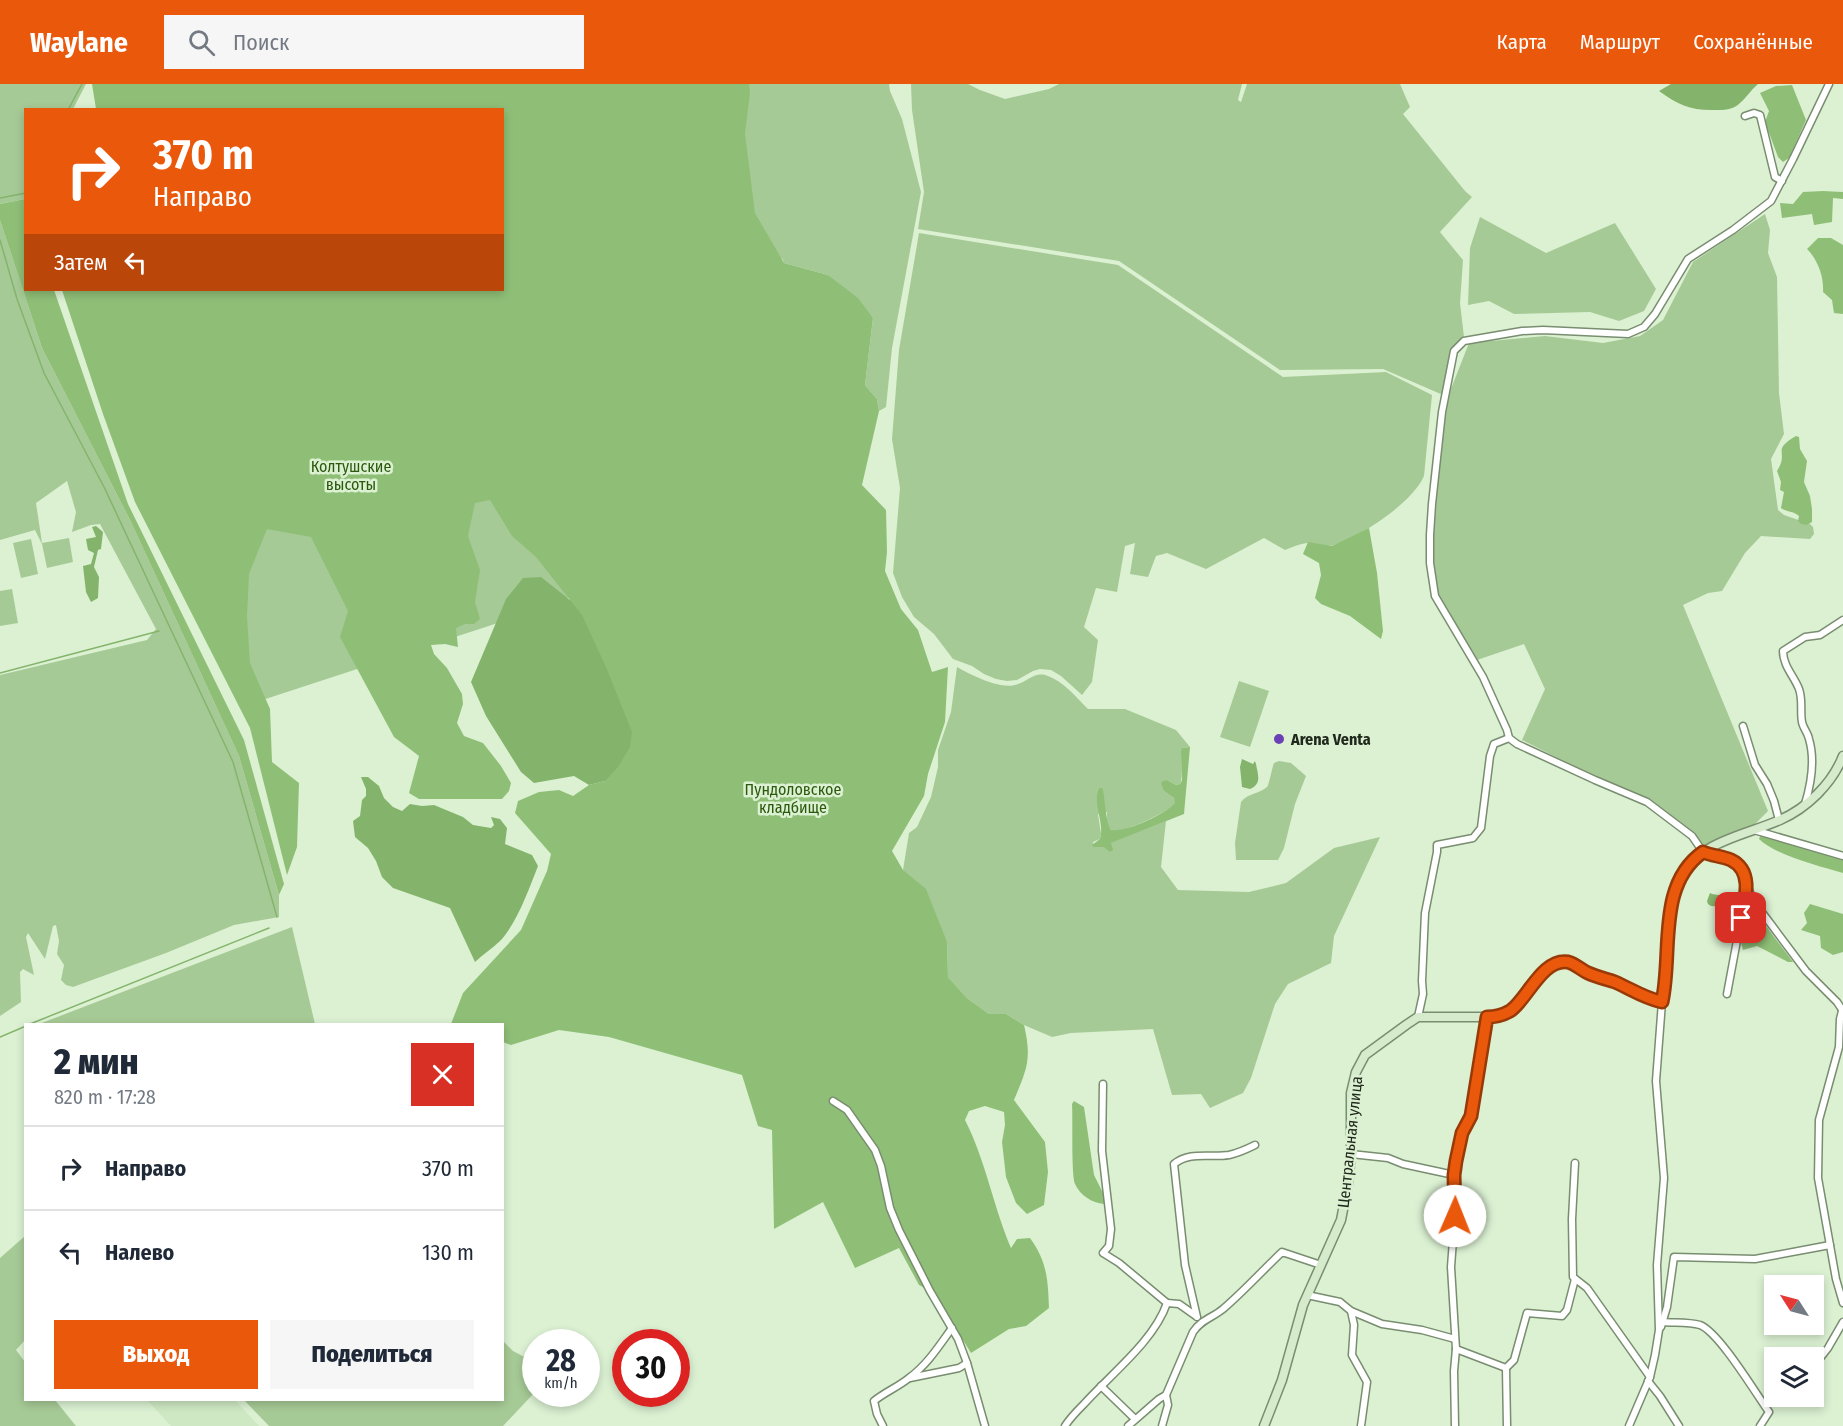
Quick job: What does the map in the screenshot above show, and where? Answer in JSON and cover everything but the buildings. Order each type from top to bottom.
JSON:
[{"type":"street","points":[[1829,84],[1771,201],[1688,259],[1655,314],[1644,327],[1628,334],[1522,331],[1464,341],[1454,351],[1442,412],[1430,535],[1435,596],[1483,677],[1509,738],[1517,744],[1647,802],[1692,836],[1703,852],[1732,861],[1742,871],[1753,900],[1806,971],[1843,1011],[1840,1018],[1839,1047],[1819,1120],[1818,1178],[1836,1279],[1843,1303]]},
{"type":"street","points":[[1745,116],[1754,113],[1760,115],[1775,177],[1782,181]]},
{"type":"street","points":[[1805,804],[1811,779],[1810,741],[1802,722],[1802,704],[1798,688],[1783,656],[1783,651],[1805,637],[1820,635],[1843,620]]},
{"type":"street","points":[[1743,726],[1755,765],[1767,784],[1779,820]]},
{"type":"street","points":[[1509,738],[1494,744],[1492,750],[1481,828],[1473,838],[1437,845],[1425,914],[1423,994],[1418,1017],[1487,1017],[1508,1012],[1515,1007],[1544,972],[1562,962],[1569,962],[1647,998],[1662,1002]]},
{"type":"street","points":[[1629,1426],[1649,1379],[1659,1330],[1658,1265],[1664,1178],[1656,1081],[1673,893],[1685,868],[1694,858],[1796,811],[1832,778],[1843,756]]},
{"type":"street","points":[[1754,829],[1843,856]]},
{"type":"street","points":[[1727,994],[1748,886]]},
{"type":"street","name":"Центральная улица","points":[[1264,1426],[1282,1380],[1307,1295],[1336,1233],[1342,1213],[1350,1154],[1351,1094],[1360,1061],[1371,1050],[1418,1017]]},
{"type":"street","points":[[1455,1426],[1455,1311],[1451,1290],[1456,1200],[1454,1175],[1462,1133],[1471,1116],[1487,1017]]},
{"type":"street","points":[[1103,1084],[1102,1151],[1111,1229],[1109,1246],[1103,1252],[1167,1303],[1179,1304],[1198,1320]]},
{"type":"street","points":[[833,1101],[847,1110],[875,1150],[881,1166],[890,1208],[930,1291],[952,1328],[967,1363],[985,1426]]},
{"type":"street","points":[[1162,1426],[1168,1405],[1166,1395],[1198,1320],[1185,1265],[1174,1164],[1192,1156],[1227,1155],[1255,1145]]},
{"type":"street","points":[[1350,1154],[1388,1158],[1403,1164],[1454,1175]]},
{"type":"street","points":[[1575,1163],[1572,1219],[1573,1277],[1587,1288],[1679,1426]]},
{"type":"street","points":[[1659,1330],[1667,1307],[1674,1257],[1755,1259],[1830,1245]]},
{"type":"street","points":[[1198,1320],[1214,1317],[1282,1252],[1321,1265]]},
{"type":"street","points":[[1507,1426],[1506,1368],[1514,1360],[1527,1313],[1562,1316],[1567,1310],[1575,1279]]},
{"type":"street","points":[[1307,1295],[1340,1302],[1351,1311],[1382,1323],[1455,1339]]},
{"type":"street","points":[[1065,1426],[1147,1338],[1164,1312],[1167,1303]]},
{"type":"street","points":[[1351,1311],[1354,1325],[1352,1355],[1367,1382],[1361,1426]]},
{"type":"street","points":[[1663,1322],[1700,1326],[1712,1333],[1769,1412],[1760,1426]]},
{"type":"street","points":[[1824,1353],[1843,1322]]},
{"type":"street","points":[[883,1426],[874,1401],[908,1379],[924,1365],[952,1328]]},
{"type":"street","points":[[1456,1349],[1506,1368]]},
{"type":"street","points":[[908,1379],[959,1368],[967,1363]]},
{"type":"street","points":[[1101,1386],[1136,1419]]},
{"type":"street","points":[[1128,1426],[1166,1395]]},
{"type":"shaded area","points":[[1671,84],[1758,84],[1742,102],[1734,107],[1725,110],[1707,110],[1686,106],[1659,91]]},
{"type":"shaded area","points":[[96,526],[103,532],[101,549],[98,550],[94,567],[99,577],[98,598],[91,602],[86,592],[83,566],[91,564],[94,553],[88,550],[86,539],[96,537],[92,527]]},
{"type":"shaded area","points":[[541,577],[570,600],[582,615],[632,732],[630,747],[618,767],[605,781],[589,785],[574,776],[534,783],[521,772],[486,716],[471,682],[506,599],[523,578]]},
{"type":"shaded area","points":[[1242,759],[1253,764],[1255,761],[1256,764],[1258,782],[1250,789],[1242,787],[1240,767]]},
{"type":"shaded area","points":[[361,777],[368,777],[379,786],[384,798],[393,807],[402,811],[410,804],[434,805],[463,817],[473,825],[491,828],[494,825],[491,817],[500,819],[507,828],[505,844],[532,855],[538,866],[517,915],[500,941],[475,962],[450,908],[393,888],[382,877],[368,848],[355,837],[353,821],[360,816],[362,800],[366,796]]},
{"type":"shaded area","points":[[1710,893],[1728,897],[1730,905],[1728,907],[1711,906],[1707,901]]},
{"type":"shaded area","points":[[148,1401],[236,1401],[259,1426],[171,1426]]},
{"type":"green space","points":[[0,84],[86,84],[74,108],[24,108],[24,199],[0,204]]},
{"type":"green space","name":"Пундоловское кладбище","points":[[92,84],[749,84],[745,134],[755,213],[784,263],[828,275],[858,298],[873,318],[865,385],[877,399],[879,411],[862,485],[886,510],[885,571],[901,609],[918,630],[932,672],[948,667],[945,722],[928,774],[924,796],[892,851],[903,870],[926,889],[947,942],[948,977],[967,998],[989,1014],[1006,1014],[1024,1025],[1028,1047],[1027,1064],[1014,1100],[1045,1142],[1048,1172],[1044,1205],[1027,1214],[1016,1203],[1006,1177],[1002,1142],[1005,1125],[1004,1112],[985,1106],[969,1111],[965,1120],[979,1151],[1011,1248],[1017,1239],[1030,1238],[1043,1263],[1049,1308],[1026,1326],[1009,1329],[971,1353],[934,1293],[919,1285],[899,1248],[855,1268],[823,1202],[774,1229],[772,1130],[758,1126],[742,1075],[609,1037],[559,1030],[511,1045],[504,1042],[504,1023],[451,1023],[463,993],[521,930],[547,871],[551,854],[515,813],[518,801],[539,792],[559,790],[573,796],[589,785],[605,781],[570,600],[536,557],[512,536],[490,500],[475,503],[468,536],[480,570],[475,602],[480,619],[474,624],[465,624],[456,628],[458,647],[445,644],[431,645],[434,654],[447,668],[462,694],[463,704],[457,723],[464,736],[483,743],[511,783],[509,791],[502,799],[419,799],[409,793],[419,756],[394,737],[340,637],[348,611],[311,537],[267,529],[249,574],[247,616],[250,663],[270,709],[272,762],[299,783],[297,847],[287,875],[250,728],[135,502],[62,291],[504,291],[504,108],[96,108]]},
{"type":"green space","name":"Колтушские высоты","points":[[115,84],[889,84],[902,119],[921,192],[892,348],[886,407],[879,411],[877,399],[865,385],[873,318],[828,275],[784,263],[782,258],[670,516],[562,602],[253,703],[145,475],[504,291],[504,108],[472,108]]},
{"type":"green space","points":[[911,84],[968,84],[1005,99],[1049,89],[1059,84],[1242,84],[1238,100],[1241,102],[1247,84],[1400,84],[1410,107],[1403,114],[1472,197],[1440,232],[1463,260],[1460,303],[1464,337],[1453,354],[1443,395],[1383,369],[1280,370],[1119,261],[918,229],[924,192],[912,110]]},
{"type":"green space","points":[[1792,85],[1806,120],[1789,158],[1783,162],[1778,157],[1765,122],[1769,111],[1760,93],[1776,86]]},
{"type":"green space","points":[[1803,192],[1843,192],[1843,199],[1833,198],[1832,222],[1814,225],[1812,214],[1782,218],[1780,203],[1793,204]]},
{"type":"green space","points":[[24,199],[24,291],[54,291],[128,504],[244,740],[284,884],[279,895],[239,756],[131,522],[42,348],[0,220],[0,204]]},
{"type":"green space","points":[[1765,214],[1770,230],[1768,253],[1777,277],[1779,393],[1784,434],[1771,459],[1778,510],[1784,515],[1810,524],[1814,534],[1810,539],[1761,536],[1745,553],[1722,591],[1708,593],[1683,605],[1768,811],[1755,824],[1703,847],[1660,809],[1522,740],[1545,689],[1524,644],[1477,660],[1459,635],[1439,596],[1433,563],[1432,534],[1447,399],[1469,343],[1545,336],[1603,343],[1640,336],[1663,320],[1693,262]]},
{"type":"green space","points":[[1480,217],[1546,253],[1615,223],[1656,289],[1644,311],[1619,321],[1590,312],[1514,314],[1489,301],[1468,305],[1470,248]]},
{"type":"green space","points":[[0,220],[42,348],[131,522],[239,756],[279,895],[279,917],[234,925],[73,987],[61,980],[64,965],[57,954],[59,941],[56,925],[53,926],[45,959],[28,933],[26,937],[34,975],[23,969],[20,972],[21,1002],[0,1016],[0,675],[147,640],[156,629],[100,524],[72,532],[76,512],[67,481],[36,503],[42,543],[69,538],[73,562],[47,568],[42,544],[35,530],[0,540]]},
{"type":"green space","points":[[919,233],[1118,265],[1283,377],[1386,372],[1432,395],[1424,476],[1409,497],[1385,517],[1358,535],[1331,546],[1307,543],[1285,550],[1264,538],[1206,569],[1167,553],[1156,556],[1148,577],[1130,574],[1135,543],[1125,546],[1117,592],[1096,588],[1084,627],[1098,640],[1092,682],[1082,695],[1051,670],[1040,669],[1017,680],[1007,681],[984,674],[972,666],[953,659],[934,634],[914,617],[902,597],[893,573],[900,488],[892,439],[899,350]]},
{"type":"green space","points":[[1818,238],[1831,238],[1843,245],[1843,314],[1834,313],[1832,300],[1823,292],[1819,269],[1807,249]]},
{"type":"green space","points":[[1796,436],[1799,437],[1800,449],[1807,461],[1804,482],[1810,496],[1812,522],[1807,525],[1798,521],[1797,514],[1781,508],[1784,492],[1780,490],[1781,482],[1777,471],[1782,459],[1782,448]]},
{"type":"green space","points":[[1369,528],[1377,573],[1383,631],[1381,639],[1350,616],[1321,604],[1315,598],[1321,575],[1319,563],[1303,554],[1308,542],[1332,546]]},
{"type":"green space","points":[[31,539],[38,574],[21,578],[13,543]]},
{"type":"green space","points":[[12,589],[18,623],[0,626],[0,591]]},
{"type":"green space","points":[[957,667],[995,684],[1011,686],[1036,675],[1048,676],[1064,686],[1088,709],[1125,709],[1176,730],[1190,747],[1182,748],[1180,784],[1176,785],[1167,780],[1164,791],[1174,798],[1176,803],[1148,820],[1118,831],[1109,829],[1107,812],[1098,814],[1101,834],[1100,839],[1093,842],[1094,847],[1104,847],[1166,821],[1161,867],[1178,890],[1249,892],[1286,883],[1334,848],[1380,837],[1334,936],[1331,963],[1288,984],[1275,1004],[1251,1078],[1243,1093],[1210,1108],[1201,1094],[1172,1095],[1153,1029],[1071,1033],[1052,1037],[1006,1014],[989,1014],[967,998],[948,977],[947,942],[903,870],[909,833],[917,827],[931,797],[938,767],[938,750],[951,712]]},
{"type":"green space","points":[[1239,681],[1269,691],[1250,747],[1220,737]]},
{"type":"green space","points":[[1190,747],[1184,814],[1111,843],[1113,850],[1110,852],[1104,847],[1093,847],[1092,845],[1100,839],[1101,833],[1097,800],[1099,788],[1103,790],[1111,830],[1145,822],[1163,813],[1175,803],[1174,798],[1164,791],[1161,783],[1167,780],[1176,785],[1180,784],[1182,780],[1181,751],[1182,748]]},
{"type":"green space","points":[[1279,761],[1291,763],[1306,776],[1295,804],[1284,848],[1278,860],[1236,860],[1235,843],[1241,802],[1267,787],[1274,763]]},
{"type":"green space","points":[[1761,834],[1843,860],[1843,873],[1799,860],[1776,850],[1759,839]]},
{"type":"green space","points":[[1810,904],[1843,914],[1843,952],[1833,955],[1821,948],[1820,936],[1801,930],[1807,923],[1804,913]]},
{"type":"green space","points":[[1748,912],[1757,914],[1793,962],[1788,962],[1757,946],[1743,950],[1741,942]]},
{"type":"green space","points":[[292,927],[315,1023],[42,1023]]},
{"type":"green space","points":[[1074,1101],[1084,1107],[1094,1175],[1104,1195],[1104,1204],[1087,1198],[1075,1184],[1072,1146],[1072,1104]]},
{"type":"green space","points":[[24,1237],[24,1341],[16,1350],[24,1361],[24,1401],[56,1401],[76,1426],[0,1426],[0,1258]]},
{"type":"green space","points":[[504,1342],[522,1356],[522,1406],[503,1426],[269,1426],[245,1401],[504,1401]]},
{"type":"waterway","points":[[69,108],[82,84]]},
{"type":"waterway","points":[[0,198],[24,193]]},
{"type":"waterway","points":[[0,240],[17,299],[44,373],[104,487],[233,762],[277,917]]},
{"type":"waterway","points":[[0,673],[159,631]]},
{"type":"waterway","points":[[32,1023],[269,928]]},
{"type":"waterway","points":[[0,1037],[24,1027]]},
{"type":"place","name":"Arena Venta","points":[[1279,739]]},
{"type":"route","points":[[1455,1216],[1456,1161],[1462,1133],[1471,1116],[1487,1017],[1495,1017],[1515,1007],[1544,972],[1562,962],[1569,962],[1647,998],[1662,1002],[1673,893],[1685,868],[1703,852],[1732,861],[1742,871],[1748,886],[1741,918]]}]
